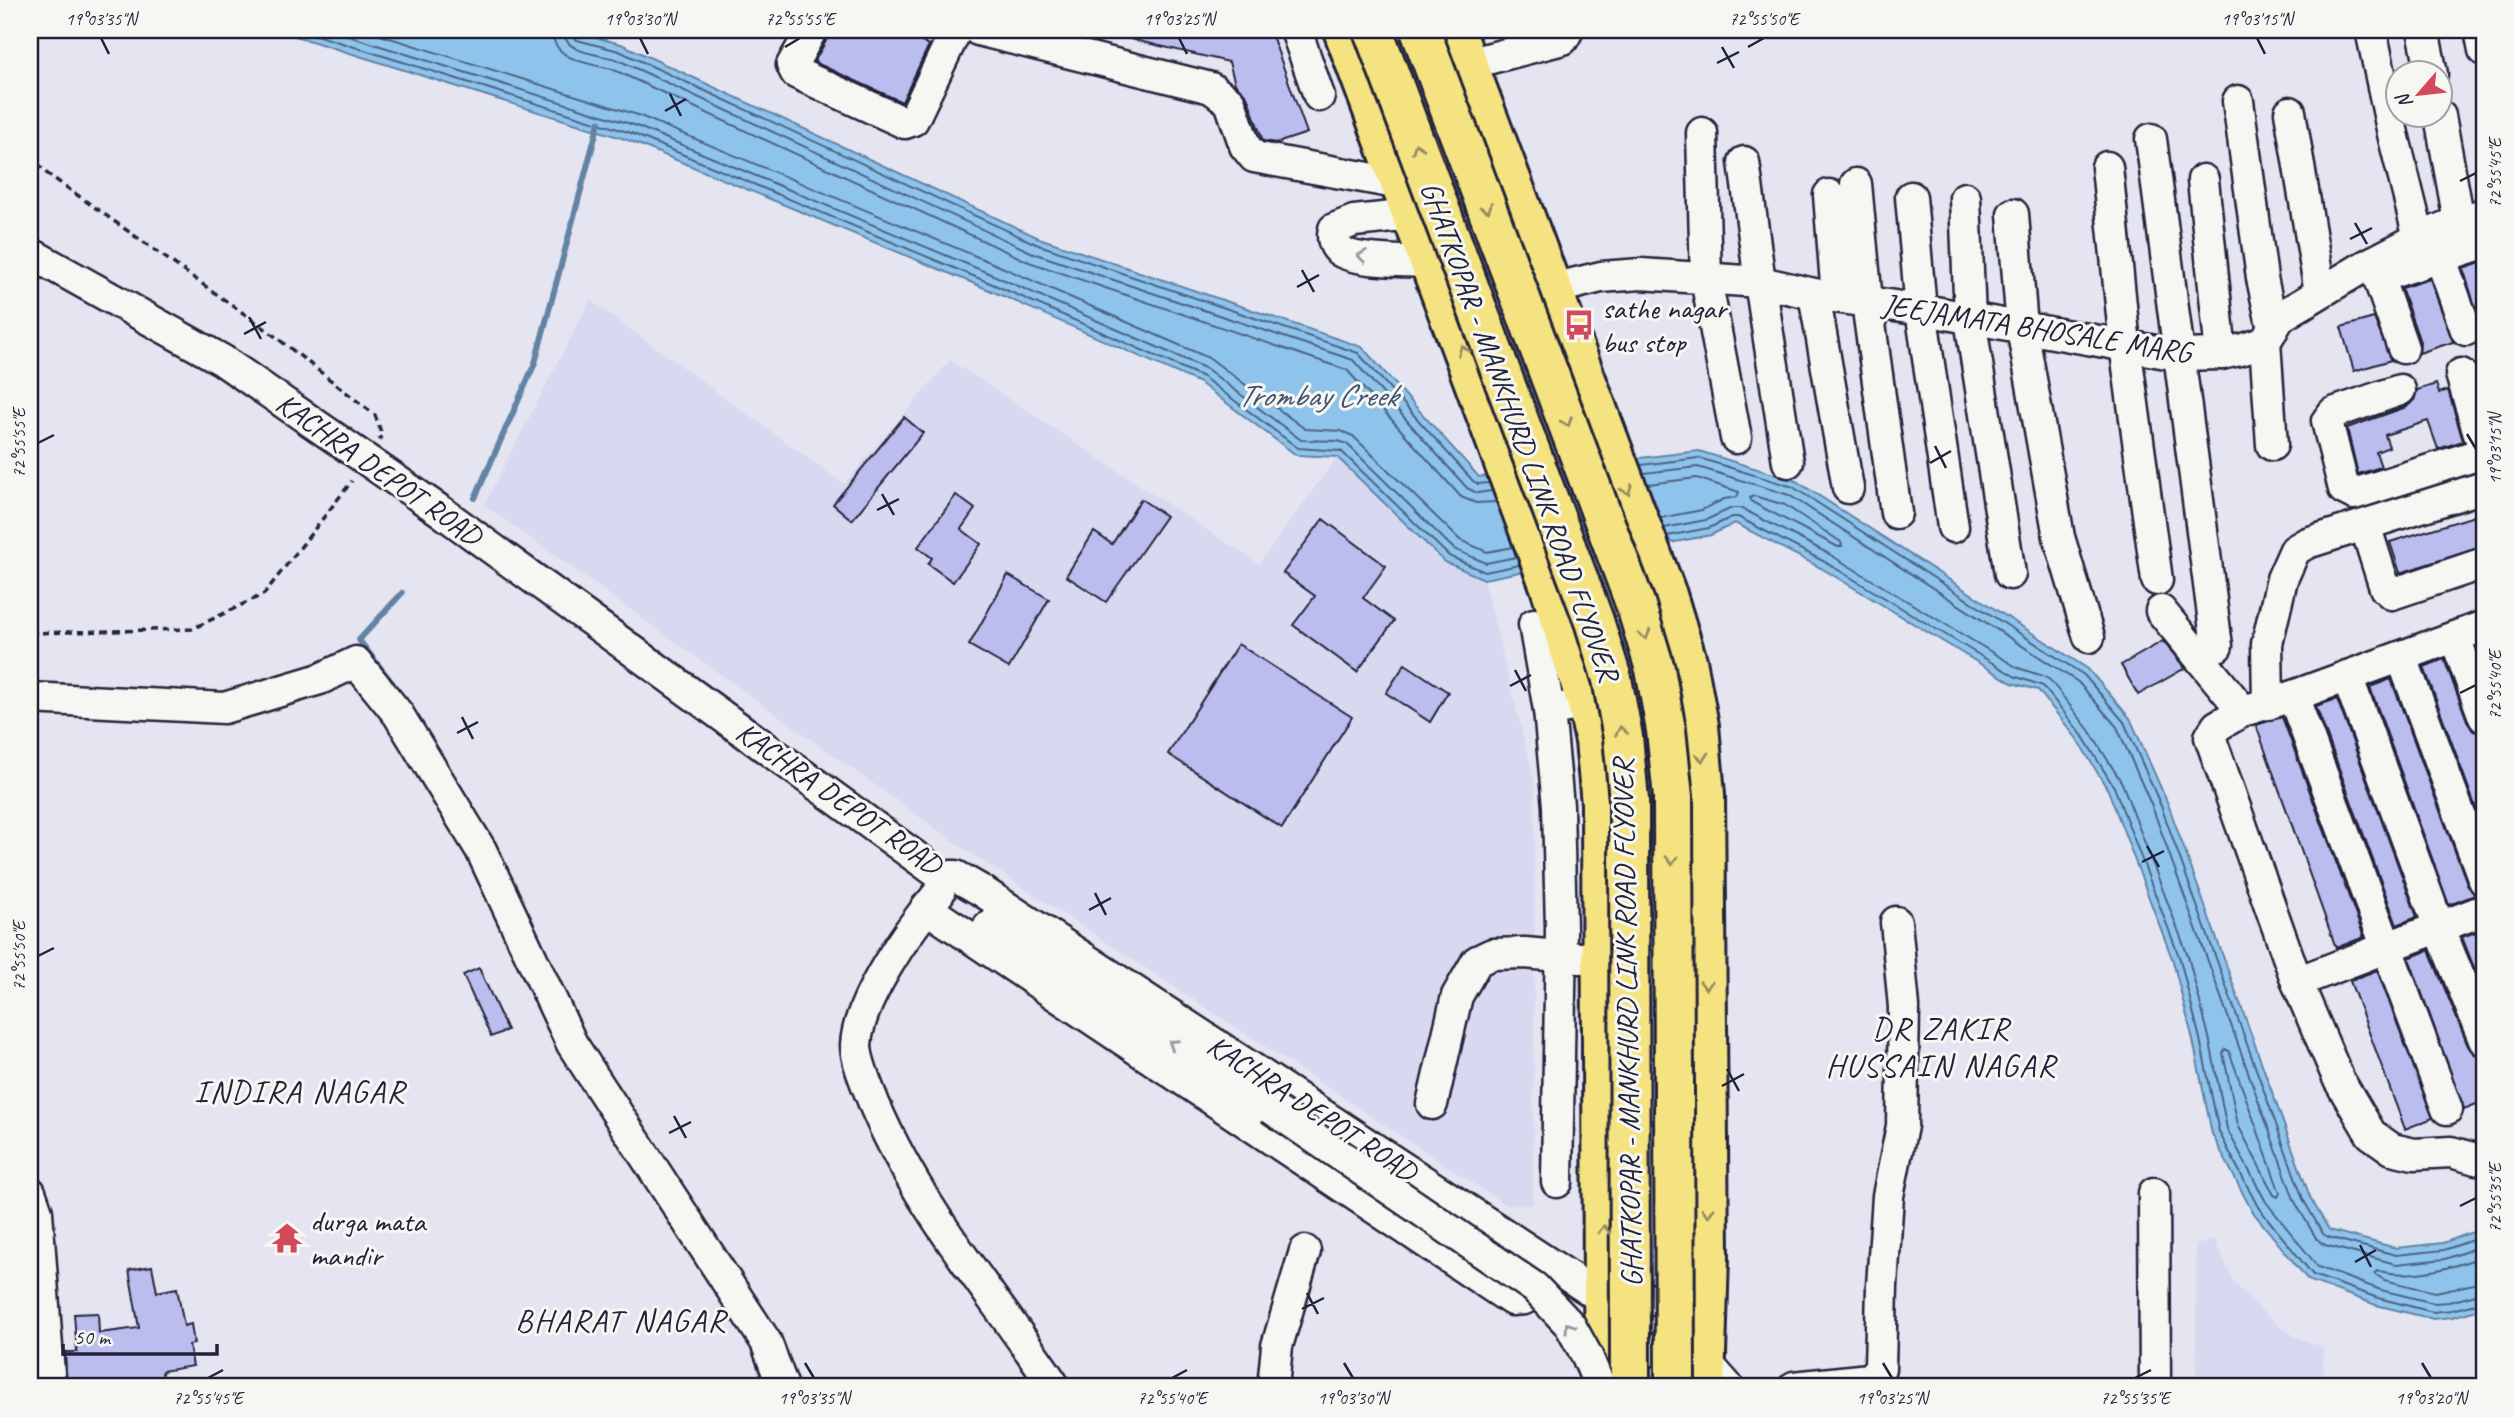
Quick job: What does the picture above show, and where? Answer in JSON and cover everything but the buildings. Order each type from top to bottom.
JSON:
[{"type":"highway","name":"GHATKOPAR - MANKHURD LINK ROAD FLYOVER","points":[[1420,30],[1636,606],[1655,669],[1666,730],[1673,797],[1675,1387]]},
{"type":"highway","points":[[1355,35],[1407,199],[1550,587],[1587,704],[1595,741],[1601,813],[1603,1299],[1606,1387]]},
{"type":"highway","name":"GHATKOPAR - MANKHURD LINK ROAD FLYOVER","points":[[1355,35],[1594,621],[1614,691],[1623,737],[1629,800],[1630,1387]]},
{"type":"highway","points":[[1462,47],[1667,595],[1687,661],[1699,726],[1705,795],[1708,1300],[1713,1379]]},
{"type":"street","points":[[810,33],[792,65],[796,73],[905,123],[912,120],[956,30]]},
{"type":"street","points":[[978,30],[1211,88],[1230,102],[1245,146],[1254,157],[1407,199]]},
{"type":"street","points":[[1296,30],[1300,63],[1319,96]]},
{"type":"street","points":[[1462,47],[1563,39],[1568,30]]},
{"type":"street","points":[[2371,30],[2393,134],[2466,330]]},
{"type":"street","points":[[2423,30],[2429,60]]},
{"type":"street","points":[[2480,30],[2484,50]]},
{"type":"street","points":[[1300,63],[1355,35]]},
{"type":"street","points":[[2238,101],[2269,335],[2272,445]]},
{"type":"street","points":[[2290,112],[2320,292]]},
{"type":"street","points":[[2444,130],[2472,217]]},
{"type":"street","points":[[1702,133],[1706,279],[1736,438]]},
{"type":"street","points":[[2151,139],[2217,646]]},
{"type":"street","points":[[1744,162],[1788,462]]},
{"type":"street","points":[[2107,167],[2125,345],[2157,580]]},
{"type":"street","points":[[2203,180],[2221,354]]},
{"type":"street","points":[[1856,184],[1867,302],[1896,513]]},
{"type":"street","points":[[1829,195],[1825,296],[1848,488]]},
{"type":"street","points":[[1911,197],[1921,310],[1953,527]]},
{"type":"street","points":[[1965,198],[1970,318],[2010,574]]},
{"type":"street","points":[[1407,199],[1345,223],[1334,229],[1333,237],[1339,250],[1352,255],[1430,262]]},
{"type":"street","points":[[2013,214],[2022,328],[2059,537],[2089,637]]},
{"type":"street","name":"JEEJAMATA BHOSALE MARG","points":[[1552,289],[1601,277],[1641,274],[1760,282],[1825,296],[1970,318],[2178,355],[2221,354],[2245,349],[2269,335],[2280,317],[2320,292],[2431,242],[2472,217]]},
{"type":"street","points":[[2431,242],[2484,243]]},
{"type":"street","name":"KACHRA DEPOT ROAD","points":[[30,253],[222,360],[442,512],[936,892],[956,876],[982,891],[1603,1299]]},
{"type":"street","points":[[2376,269],[2403,348]]},
{"type":"street","points":[[2400,390],[2333,413],[2327,421],[2344,489],[2354,494],[2477,455],[2483,447],[2461,374]]},
{"type":"street","points":[[2415,476],[2424,506]]},
{"type":"street","points":[[2268,704],[2267,644],[2282,579],[2295,550],[2307,543],[2484,487]]},
{"type":"street","points":[[2365,525],[2385,588],[2392,594],[2484,563]]},
{"type":"street","points":[[2161,611],[2268,704],[2386,947],[2447,1109]]},
{"type":"street","points":[[1534,624],[1549,710],[1559,814],[1557,1182]]},
{"type":"street","points":[[2484,626],[2268,704],[2217,726],[2210,737],[2297,982],[2339,1080],[2371,1134],[2392,1149],[2414,1154],[2451,1152],[2476,1159],[2484,1158]]},
{"type":"street","points":[[2457,643],[2484,718]]},
{"type":"street","points":[[30,698],[224,708],[320,679],[356,662],[398,714],[481,850],[572,1044],[766,1342],[783,1387]]},
{"type":"street","points":[[2405,666],[2484,880]]},
{"type":"street","points":[[2347,676],[2439,927],[2484,1040]]},
{"type":"street","points":[[1549,710],[1587,704]]},
{"type":"street","points":[[1559,814],[1601,813]]},
{"type":"street","points":[[936,892],[1271,1108],[1535,1289],[1570,1325],[1600,1387]]},
{"type":"street","points":[[936,892],[1512,1300],[1524,1299],[1552,1264]]},
{"type":"street","points":[[936,892],[867,1004],[856,1046],[867,1086],[886,1129],[931,1212],[1055,1387]]},
{"type":"street","points":[[2297,982],[2484,910]]},
{"type":"street","points":[[1794,1387],[1869,1379],[1880,1368],[1888,1196],[1902,1126],[1904,1007],[1896,922]]},
{"type":"street","points":[[1432,1104],[1457,996],[1477,961],[1492,954],[1525,953],[1601,959]]},
{"type":"street","points":[[30,1192],[37,1212],[50,1387]]},
{"type":"street","points":[[2154,1193],[2155,1387]]},
{"type":"street","points":[[1273,1387],[1277,1346],[1306,1251]]},
{"type":"street","points":[[1603,1299],[1708,1300]]},
{"type":"street","points":[[1606,1339],[1713,1379]]},
{"type":"path","points":[[30,155],[45,172],[267,330],[375,415],[382,435],[368,462],[264,594],[192,629],[30,633]]},
{"type":"shaded area","points":[[590,300],[844,484],[950,360],[1259,564],[1337,457],[1445,562],[1484,579],[1535,784],[1533,1205],[1506,1205],[960,846],[484,505]]},
{"type":"shaded area","points":[[2214,1239],[2234,1283],[2265,1314],[2294,1336],[2323,1347],[2324,1387],[2196,1387],[2196,1245]]},
{"type":"water","name":"Trombay Creek","points":[[276,30],[567,30],[621,44],[1039,238],[1362,347],[1479,477],[1699,451],[1796,481],[2088,669],[2130,718],[2168,804],[2310,1197],[2329,1230],[2396,1248],[2443,1243],[2484,1228],[2484,1308],[2433,1319],[2376,1305],[2308,1280],[2252,1211],[2212,1134],[2193,1040],[2173,961],[2108,790],[2077,739],[2038,690],[2012,683],[1821,568],[1735,523],[1711,535],[1484,579],[1445,562],[1337,457],[1296,455],[1200,383],[987,289],[628,140]]},
{"type":"waterway","points":[[475,498],[535,363],[599,122]]},
{"type":"waterway","points":[[393,684],[359,640],[402,593]]},
{"type":"place","name":"sathe nagar bus stop","points":[[1579,325]]},
{"type":"place","name":"durga mata mandir","points":[[287,1238]]},
{"type":"district","name":"DR ZAKIR HUSSAIN NAGAR","points":[[1941,1046]]},
{"type":"district","name":"INDIRA NAGAR","points":[[300,1091]]},
{"type":"district","name":"BHARAT NAGAR","points":[[621,1320]]}]
